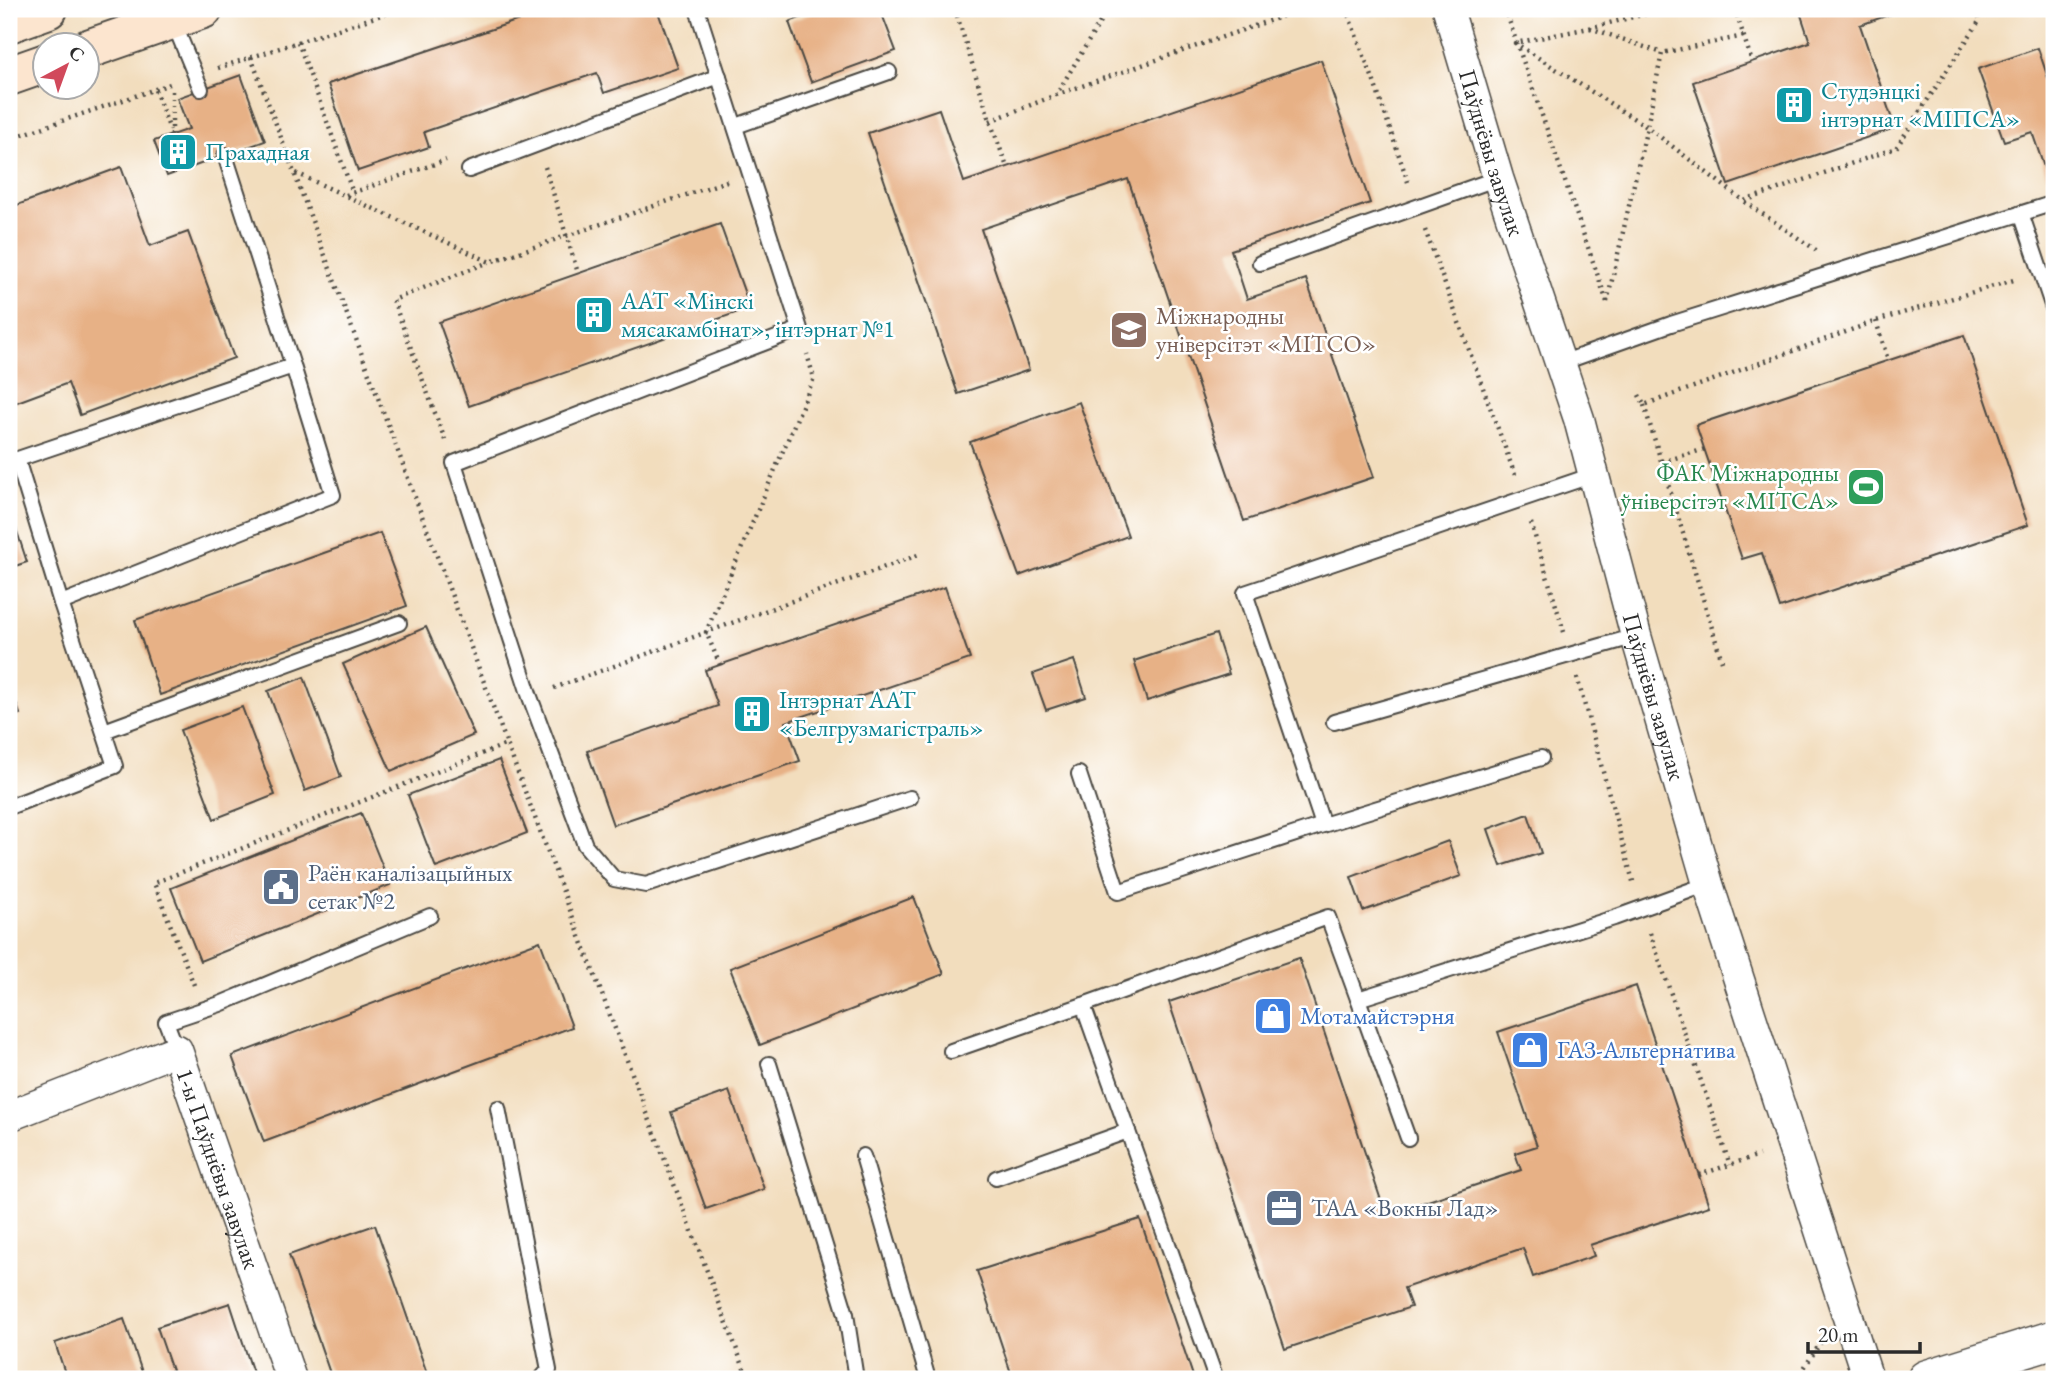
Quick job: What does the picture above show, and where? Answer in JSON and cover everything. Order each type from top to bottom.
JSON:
[{"type":"main road","points":[[9,23],[48,9]]},
{"type":"main road","points":[[102,43],[181,12]]},
{"type":"main road","points":[[9,76],[32,69]]},
{"type":"street","name":"Паўднёвы завулак","points":[[1448,9],[1498,178],[1579,419],[1636,636],[1708,884],[1868,1379]]},
{"type":"street","name":"1-ы Паўднёвы завулак","points":[[9,1116],[177,1050],[291,1379]]},
{"type":"street","points":[[1926,1379],[2054,1339]]},
{"type":"lane","points":[[697,9],[800,329],[454,463],[530,697],[585,845],[614,879],[646,885],[910,798]]},
{"type":"lane","points":[[181,12],[201,89]]},
{"type":"lane","points":[[736,126],[889,72]]},
{"type":"lane","points":[[469,170],[537,142],[719,76]]},
{"type":"lane","points":[[61,603],[334,495],[225,155]]},
{"type":"lane","points":[[1261,263],[1498,178]]},
{"type":"lane","points":[[1561,363],[1671,324],[2054,203]]},
{"type":"lane","points":[[2021,213],[2054,311]]},
{"type":"lane","points":[[9,807],[115,766],[13,461],[293,366]]},
{"type":"lane","points":[[1323,825],[1245,593],[1593,475]]},
{"type":"lane","points":[[104,732],[399,622]]},
{"type":"lane","points":[[1335,722],[1636,636]]},
{"type":"lane","points":[[1079,774],[1118,892],[1541,758]]},
{"type":"lane","points":[[1358,999],[1708,884]]},
{"type":"lane","points":[[177,1050],[166,1022],[204,1010],[430,916]]},
{"type":"lane","points":[[951,1051],[1328,917],[1408,1138]]},
{"type":"lane","points":[[1083,1005],[1216,1379]]},
{"type":"lane","points":[[769,1064],[846,1314],[856,1379]]},
{"type":"lane","points":[[498,1108],[549,1370],[541,1379]]},
{"type":"lane","points":[[996,1178],[1128,1131]]},
{"type":"lane","points":[[863,1156],[928,1379]]},
{"type":"path","points":[[955,9],[989,121],[1007,167]]},
{"type":"path","points":[[1056,94],[1108,9]]},
{"type":"path","points":[[989,121],[1056,94],[1303,9]]},
{"type":"path","points":[[1346,9],[1523,498],[1571,655],[1641,908],[1730,1165]]},
{"type":"path","points":[[1505,9],[1607,302],[1662,53]]},
{"type":"path","points":[[1515,43],[1666,9]]},
{"type":"path","points":[[1735,9],[1752,62]]},
{"type":"path","points":[[1744,201],[1896,148],[1980,20],[1976,9]]},
{"type":"path","points":[[1589,28],[1662,53],[1744,36]]},
{"type":"path","points":[[298,42],[353,193]]},
{"type":"path","points":[[1515,43],[1647,127],[1744,201],[1846,270]]},
{"type":"path","points":[[251,57],[507,744],[748,1379]]},
{"type":"path","points":[[155,89],[172,135],[172,84]]},
{"type":"path","points":[[537,142],[578,273]]},
{"type":"path","points":[[295,173],[490,262]]},
{"type":"path","points":[[454,463],[393,300],[490,262],[749,174]]},
{"type":"path","points":[[1644,405],[1876,321],[2041,272]]},
{"type":"path","points":[[1876,321],[1888,360]]},
{"type":"path","points":[[720,665],[706,632],[814,378],[800,329]]},
{"type":"path","points":[[1639,395],[1722,660]]},
{"type":"path","points":[[1662,463],[1705,449]]},
{"type":"path","points":[[530,697],[918,555]]},
{"type":"path","points":[[204,1010],[154,883],[507,744]]},
{"type":"path","points":[[1699,1175],[1763,1153]]},
{"type":"path","points":[[1797,1379],[1826,1333]]},
{"type":"building","points":[[552,9],[657,9],[678,68],[604,93],[597,73],[424,132],[429,147],[358,171],[328,84]]},
{"type":"building","points":[[823,9],[880,9],[896,51],[811,82],[789,22]]},
{"type":"building","name":"Студэнцкі інтэрнат «МІПСА»","points":[[1799,9],[1905,9],[1860,25],[1895,128],[1728,185],[1693,82],[1810,42]]},
{"type":"building","points":[[2038,48],[2054,96],[2054,173],[2047,176],[2032,132],[2004,141],[1978,69]]},
{"type":"building","points":[[1321,60],[1370,203],[1231,250],[1247,299],[1306,279],[1374,477],[1244,521],[1128,179],[981,229],[1029,370],[958,394],[868,133],[939,109],[964,182]]},
{"type":"building","points":[[241,75],[265,141],[167,176],[154,141],[189,129],[177,98]]},
{"type":"building","points":[[121,167],[150,246],[188,232],[234,358],[80,415],[68,383],[9,405],[9,208]]},
{"type":"building","name":"ААТ «Мінскі мясакамбінат», інтэрнат №1","points":[[720,224],[750,308],[469,406],[439,322]]},
{"type":"building","name":"ФАК Міжнародны ўніверсітэт «МІТСА»","points":[[1964,335],[2028,525],[1780,608],[1762,553],[1742,559],[1696,425]]},
{"type":"building","points":[[1079,402],[1128,536],[1019,576],[970,442]]},
{"type":"building","points":[[9,507],[27,562],[9,568]]},
{"type":"building","points":[[380,533],[407,606],[160,695],[135,620]]},
{"type":"building","name":"Інтэрнат ААТ «Белгрузмагістраль»","points":[[945,587],[970,659],[786,722],[800,761],[613,825],[587,751],[718,706],[705,670]]},
{"type":"building","points":[[426,627],[474,735],[391,771],[343,664]]},
{"type":"building","points":[[1216,634],[1229,674],[1147,701],[1134,661]]},
{"type":"building","points":[[1074,660],[1086,697],[1046,710],[1033,674]]},
{"type":"building","points":[[304,677],[341,777],[305,791],[268,691]]},
{"type":"building","points":[[9,682],[20,714],[9,718]]},
{"type":"building","points":[[242,707],[275,795],[214,819],[180,730]]},
{"type":"building","points":[[499,760],[527,833],[436,868],[408,795]]},
{"type":"building","name":"Раён каналізацыйных сетак №2","points":[[361,813],[390,885],[200,961],[171,888]]},
{"type":"building","points":[[1528,814],[1541,853],[1501,866],[1488,829]]},
{"type":"building","points":[[1448,841],[1461,876],[1363,911],[1351,877]]},
{"type":"building","points":[[914,897],[944,974],[760,1045],[730,968]]},
{"type":"building","points":[[540,941],[572,1027],[264,1142],[232,1056]]},
{"type":"building","points":[[1299,958],[1386,1215],[1521,1170],[1515,1153],[1537,1146],[1498,1032],[1636,986],[1709,1206],[1590,1245],[1594,1256],[1533,1277],[1523,1248],[1404,1288],[1411,1307],[1285,1349],[1169,1002]]},
{"type":"building","points":[[729,1091],[764,1189],[706,1209],[671,1112]]},
{"type":"building","points":[[1140,1219],[1194,1379],[1013,1379],[977,1271]]},
{"type":"building","points":[[375,1225],[429,1379],[332,1379],[289,1255]]},
{"type":"building","points":[[230,1303],[255,1379],[175,1379],[157,1327]]},
{"type":"building","points":[[124,1319],[143,1375],[131,1379],[67,1379],[55,1343]]},
{"type":"place","name":"Студэнцкі інтэрнат «МІПСА»","points":[[1794,105]]},
{"type":"place","name":"Прахадная","points":[[178,152]]},
{"type":"place","name":"ААТ «Мінскі мясакамбінат», інтэрнат №1","points":[[594,315]]},
{"type":"place","name":"Міжнародны універсітэт «МІТСО»","points":[[1129,330]]},
{"type":"place","name":"ФАК Міжнародны ўніверсітэт «МІТСА»","points":[[1866,487]]},
{"type":"place","name":"Інтэрнат ААТ «Белгрузмагістраль»","points":[[752,714]]},
{"type":"place","name":"Раён каналізацыйных сетак №2","points":[[281,887]]},
{"type":"place","name":"Мотамайстэрня","points":[[1273,1016]]},
{"type":"place","name":"ГАЗ-Альтернатива","points":[[1530,1050]]},
{"type":"place","name":"ТАА «Вокны Лад»","points":[[1284,1208]]}]
